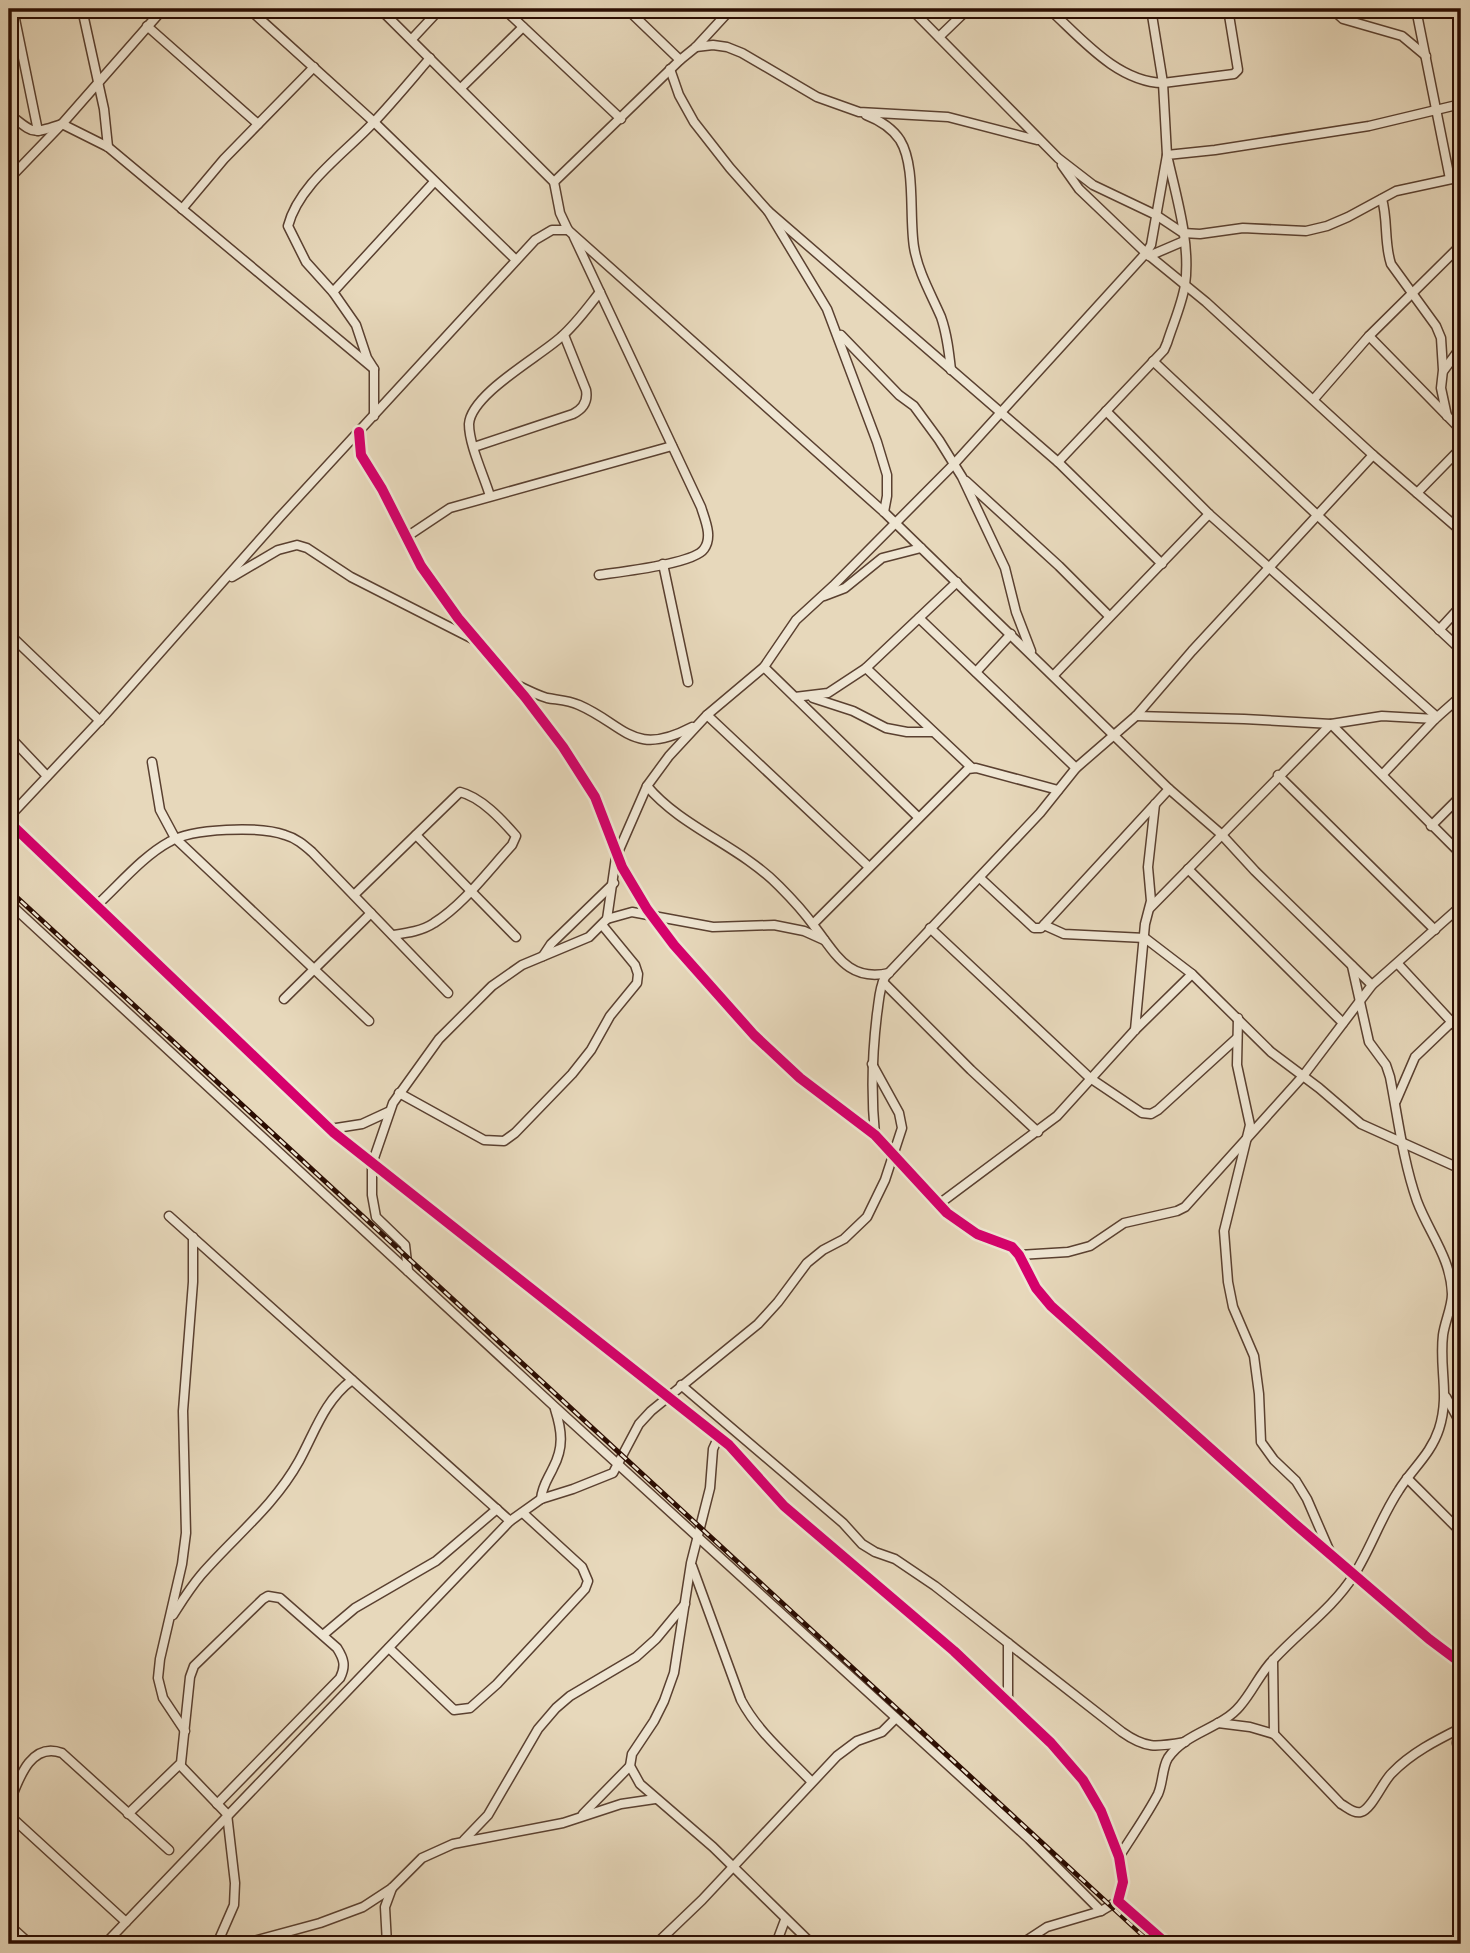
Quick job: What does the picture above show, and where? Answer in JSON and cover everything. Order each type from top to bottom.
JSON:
[{"type":"street","points":[[13,9],[38,131]]},
{"type":"street","points":[[82,9],[96,83],[104,109],[108,147]]},
{"type":"street","points":[[9,179],[62,124],[163,9]]},
{"type":"street","points":[[249,9],[374,122],[516,260]]},
{"type":"street","points":[[380,9],[554,181],[560,213],[639,371],[701,507],[708,529],[708,541],[699,554],[663,564],[599,575]]},
{"type":"street","points":[[412,39],[440,9]]},
{"type":"street","points":[[504,9],[621,118]]},
{"type":"street","points":[[627,9],[680,60]]},
{"type":"street","points":[[554,181],[696,47],[732,9]]},
{"type":"street","points":[[911,9],[1058,158],[1093,185],[1156,215],[1184,237]]},
{"type":"street","points":[[939,37],[968,9]]},
{"type":"street","points":[[1049,9],[1082,41],[1123,71],[1140,79],[1163,83],[1234,74],[1238,70],[1228,9]]},
{"type":"street","points":[[1058,461],[1167,343],[1185,285],[1184,237],[1167,155],[1163,83],[1151,9]]},
{"type":"street","points":[[1332,9],[1343,19],[1402,36],[1426,56]]},
{"type":"street","points":[[1416,9],[1450,179]]},
{"type":"street","points":[[147,26],[258,124]]},
{"type":"street","points":[[461,88],[523,27]]},
{"type":"street","points":[[696,47],[713,45],[735,50],[817,97],[859,112],[887,126],[901,141],[909,179],[914,247],[920,271],[942,319],[951,370]]},
{"type":"street","points":[[374,416],[374,369],[367,358],[356,325],[333,292],[306,262],[292,236],[289,222],[311,186],[374,122],[430,58]]},
{"type":"street","points":[[182,209],[224,159],[314,67]]},
{"type":"street","points":[[670,69],[679,95],[694,122],[768,211],[1058,461],[1162,564]]},
{"type":"street","points":[[1167,155],[1369,127],[1461,104]]},
{"type":"street","points":[[859,112],[948,117],[1040,141]]},
{"type":"street","points":[[9,114],[25,129],[38,131],[62,124],[108,147],[374,369]]},
{"type":"street","points":[[1147,254],[1167,155]]},
{"type":"street","points":[[1058,158],[1079,188],[1147,254],[1461,531]]},
{"type":"street","points":[[399,1093],[420,1102],[484,1140],[498,1142],[509,1138],[572,1074],[591,1049],[610,1016],[637,983],[635,965],[605,923],[614,883],[616,857],[647,786],[699,723],[764,667],[786,632],[954,464],[1147,254],[1184,237],[1243,228],[1306,232],[1327,226],[1396,191],[1461,177]]},
{"type":"street","points":[[333,292],[434,181]]},
{"type":"street","points":[[1382,199],[1391,264],[1436,326],[1441,338],[1441,388],[1447,416]]},
{"type":"street","points":[[768,211],[837,330],[887,475],[884,512]]},
{"type":"street","points":[[9,817],[100,721],[278,518],[516,260],[541,235],[552,230],[570,232],[884,512],[1168,789],[1221,834],[1255,872],[1372,985]]},
{"type":"street","points":[[1314,399],[1369,336],[1461,244]]},
{"type":"street","points":[[490,496],[470,436],[469,422],[472,411],[564,335],[600,292]]},
{"type":"street","points":[[837,330],[870,367],[914,406],[962,477],[1006,568],[1016,612],[1034,657]]},
{"type":"street","points":[[474,447],[573,415],[584,405],[586,390],[564,335]]},
{"type":"street","points":[[1369,336],[1461,430]]},
{"type":"street","points":[[1443,370],[1461,347]]},
{"type":"street","points":[[1153,361],[1461,650]]},
{"type":"street","points":[[1106,411],[1209,514],[1436,718]]},
{"type":"street","points":[[359,432],[361,455],[382,488],[405,538],[438,591],[563,747],[600,807],[616,857],[650,914],[754,1035],[800,1078],[875,1135],[939,1205],[969,1230],[1012,1247],[1019,1255],[1031,1281],[1051,1306],[1331,1555],[1461,1663]]},
{"type":"street","points":[[405,538],[450,508],[672,446]]},
{"type":"street","points":[[1417,493],[1461,448]]},
{"type":"street","points":[[875,1135],[872,1064],[883,982],[889,973],[1040,813],[1076,768],[1136,716],[1192,651],[1373,455]]},
{"type":"street","points":[[962,477],[1109,616]]},
{"type":"street","points":[[1054,675],[1209,514]]},
{"type":"street","points":[[223,582],[278,550],[297,545],[307,548],[351,577],[478,642]]},
{"type":"street","points":[[821,597],[845,588],[883,558],[921,548]]},
{"type":"street","points":[[663,564],[688,682]]},
{"type":"street","points":[[795,697],[828,693],[866,668],[957,582]]},
{"type":"street","points":[[1439,630],[1461,606]]},
{"type":"street","points":[[919,618],[1076,768]]},
{"type":"street","points":[[9,634],[100,721]]},
{"type":"street","points":[[976,672],[1011,634]]},
{"type":"street","points":[[764,667],[918,817]]},
{"type":"street","points":[[866,668],[971,767],[1058,790]]},
{"type":"street","points":[[512,681],[547,698],[581,705],[618,729],[640,739],[674,734],[699,723]]},
{"type":"street","points":[[1383,774],[1436,718],[1461,696]]},
{"type":"street","points":[[811,697],[853,711],[886,728],[907,732],[933,732]]},
{"type":"street","points":[[707,715],[869,867]]},
{"type":"street","points":[[1136,716],[1331,724],[1382,716],[1436,718]]},
{"type":"street","points":[[1331,724],[1461,854]]},
{"type":"street","points":[[1150,908],[1331,724]]},
{"type":"street","points":[[9,736],[47,776]]},
{"type":"street","points":[[152,762],[160,810],[175,838],[369,1021]]},
{"type":"street","points":[[813,923],[971,767]]},
{"type":"street","points":[[1278,775],[1435,930]]},
{"type":"street","points":[[647,786],[656,798],[752,861],[813,923],[840,959],[856,971],[873,976],[889,973]]},
{"type":"street","points":[[980,878],[1038,929],[1168,789]]},
{"type":"street","points":[[354,895],[460,792],[467,794],[500,818],[516,836],[512,845],[470,890],[434,923],[412,932],[393,935]]},
{"type":"street","points":[[1431,825],[1461,796]]},
{"type":"street","points":[[1135,1030],[1145,924],[1150,908],[1149,841],[1155,804]]},
{"type":"street","points":[[9,822],[330,1129],[737,1452],[784,1506],[935,1635],[1051,1743],[1083,1780],[1101,1811],[1119,1857],[1123,1882],[1118,1901],[1101,1911],[1047,1927],[1021,1944]]},
{"type":"street","points":[[96,906],[158,849],[175,838],[243,829],[288,835],[312,852],[448,993]]},
{"type":"street","points":[[416,835],[516,937]]},
{"type":"street","points":[[1188,869],[1343,1023]]},
{"type":"street","points":[[542,956],[614,883]]},
{"type":"street","points":[[9,903],[554,1406],[1029,1839],[1101,1911]]},
{"type":"street","points":[[1019,1255],[1068,1252],[1090,1246],[1124,1223],[1185,1207],[1303,1076],[1372,985],[1461,906]]},
{"type":"street","points":[[408,1271],[405,1245],[376,1217],[372,1195],[372,1164],[388,1112],[399,1093],[453,1023],[499,981],[522,965],[589,937],[605,923],[632,912],[713,928],[757,924],[786,926],[824,940]]},
{"type":"street","points":[[284,999],[371,913]]},
{"type":"street","points":[[1044,925],[1064,934],[1145,939],[1192,974],[1271,1052],[1361,1124],[1461,1169]]},
{"type":"street","points":[[930,928],[1090,1078],[1142,1113],[1151,1114],[1237,1038]]},
{"type":"street","points":[[1398,964],[1461,1032]]},
{"type":"street","points":[[1119,1857],[1159,1791],[1168,1759],[1185,1742],[1203,1729],[1218,1723],[1240,1705],[1273,1660],[1327,1609],[1355,1574],[1381,1521],[1407,1478],[1432,1447],[1440,1427],[1446,1397],[1441,1360],[1443,1334],[1452,1296],[1449,1270],[1441,1247],[1425,1222],[1418,1202],[1402,1143],[1386,1065],[1372,1049],[1352,966]]},
{"type":"street","points":[[939,1205],[1058,1116],[1135,1030],[1192,974]]},
{"type":"street","points":[[883,982],[1038,1132]]},
{"type":"street","points":[[1395,1104],[1415,1057],[1461,1013]]},
{"type":"street","points":[[1238,1018],[1239,1081],[1249,1113],[1248,1136],[1224,1231],[1225,1258],[1233,1307],[1254,1356],[1261,1442],[1274,1460],[1296,1481],[1307,1499],[1331,1555]]},
{"type":"street","points":[[105,1944],[510,1521],[541,1499],[609,1475],[619,1464],[639,1424],[667,1396],[758,1324],[818,1253],[844,1239],[861,1223],[878,1197],[901,1134],[902,1122],[872,1064]]},
{"type":"street","points":[[330,1129],[362,1124],[388,1112]]},
{"type":"street","points":[[169,1216],[510,1521]]},
{"type":"street","points":[[185,1731],[163,1698],[158,1678],[186,1532],[183,1411],[194,1282],[193,1237]]},
{"type":"street","points":[[170,1621],[202,1573],[255,1521],[278,1493],[298,1462],[330,1401],[352,1380]]},
{"type":"street","points":[[681,1385],[843,1523],[862,1544],[906,1565],[1137,1742],[1156,1747],[1185,1742]]},
{"type":"street","points":[[1446,1397],[1460,1421]]},
{"type":"street","points":[[541,1499],[544,1484],[554,1467],[562,1440],[554,1406]]},
{"type":"street","points":[[718,1438],[713,1450],[710,1488],[691,1563],[674,1672],[664,1701],[632,1754],[630,1766],[634,1777],[655,1799],[732,1866],[812,1944]]},
{"type":"street","points":[[1407,1478],[1461,1531]]},
{"type":"street","points":[[323,1635],[355,1608],[436,1561],[497,1509]]},
{"type":"street","points":[[389,1648],[454,1710],[470,1708],[497,1684],[586,1589],[587,1581],[582,1567],[523,1513]]},
{"type":"street","points":[[691,1563],[748,1714],[758,1728],[811,1781]]},
{"type":"street","points":[[128,1814],[180,1765],[190,1677],[194,1666],[263,1599],[268,1596],[280,1598],[337,1648],[343,1658],[344,1669],[340,1678],[218,1804]]},
{"type":"street","points":[[464,1840],[488,1815],[538,1729],[556,1708],[570,1696],[636,1657],[656,1639],[685,1603]]},
{"type":"street","points":[[1007,1702],[1008,1643]]},
{"type":"street","points":[[1273,1660],[1274,1734]]},
{"type":"street","points":[[1461,1710],[1457,1743],[1461,1762]]},
{"type":"street","points":[[656,1944],[702,1900],[811,1781],[857,1741],[882,1732],[896,1718]]},
{"type":"street","points":[[1218,1723],[1250,1727],[1274,1734],[1341,1804],[1354,1812],[1361,1812],[1368,1807],[1390,1774],[1409,1757],[1459,1729]]},
{"type":"street","points":[[9,1804],[24,1770],[34,1757],[47,1749],[62,1753],[169,1850]]},
{"type":"street","points":[[180,1765],[227,1814],[235,1883],[234,1905],[217,1944]]},
{"type":"street","points":[[582,1815],[630,1766]]},
{"type":"street","points":[[243,1944],[320,1923],[363,1907],[393,1888],[422,1858],[464,1840],[563,1823],[634,1801],[655,1799]]},
{"type":"street","points":[[9,1815],[126,1922]]},
{"type":"street","points":[[387,1944],[385,1907],[393,1888]]},
{"type":"street","points":[[1118,1901],[1167,1944]]},
{"type":"street","points":[[776,1944],[785,1920]]},
{"type":"street","points":[[9,1925],[30,1944]]},
{"type":"railway","points":[[9,890],[1152,1944]]},
{"type":"cycle path","points":[[359,432],[361,455],[382,489],[421,566],[458,618],[563,747],[595,797],[622,867],[647,909],[674,945],[754,1035],[800,1078],[875,1135],[947,1213],[977,1234],[1012,1247],[1036,1288],[1051,1306],[1295,1524],[1429,1639],[1461,1663]]},
{"type":"cycle path","points":[[9,822],[333,1132],[729,1445],[784,1506],[954,1651],[1051,1743],[1083,1780],[1101,1811],[1119,1857],[1123,1882],[1118,1901],[1167,1944]]}]
